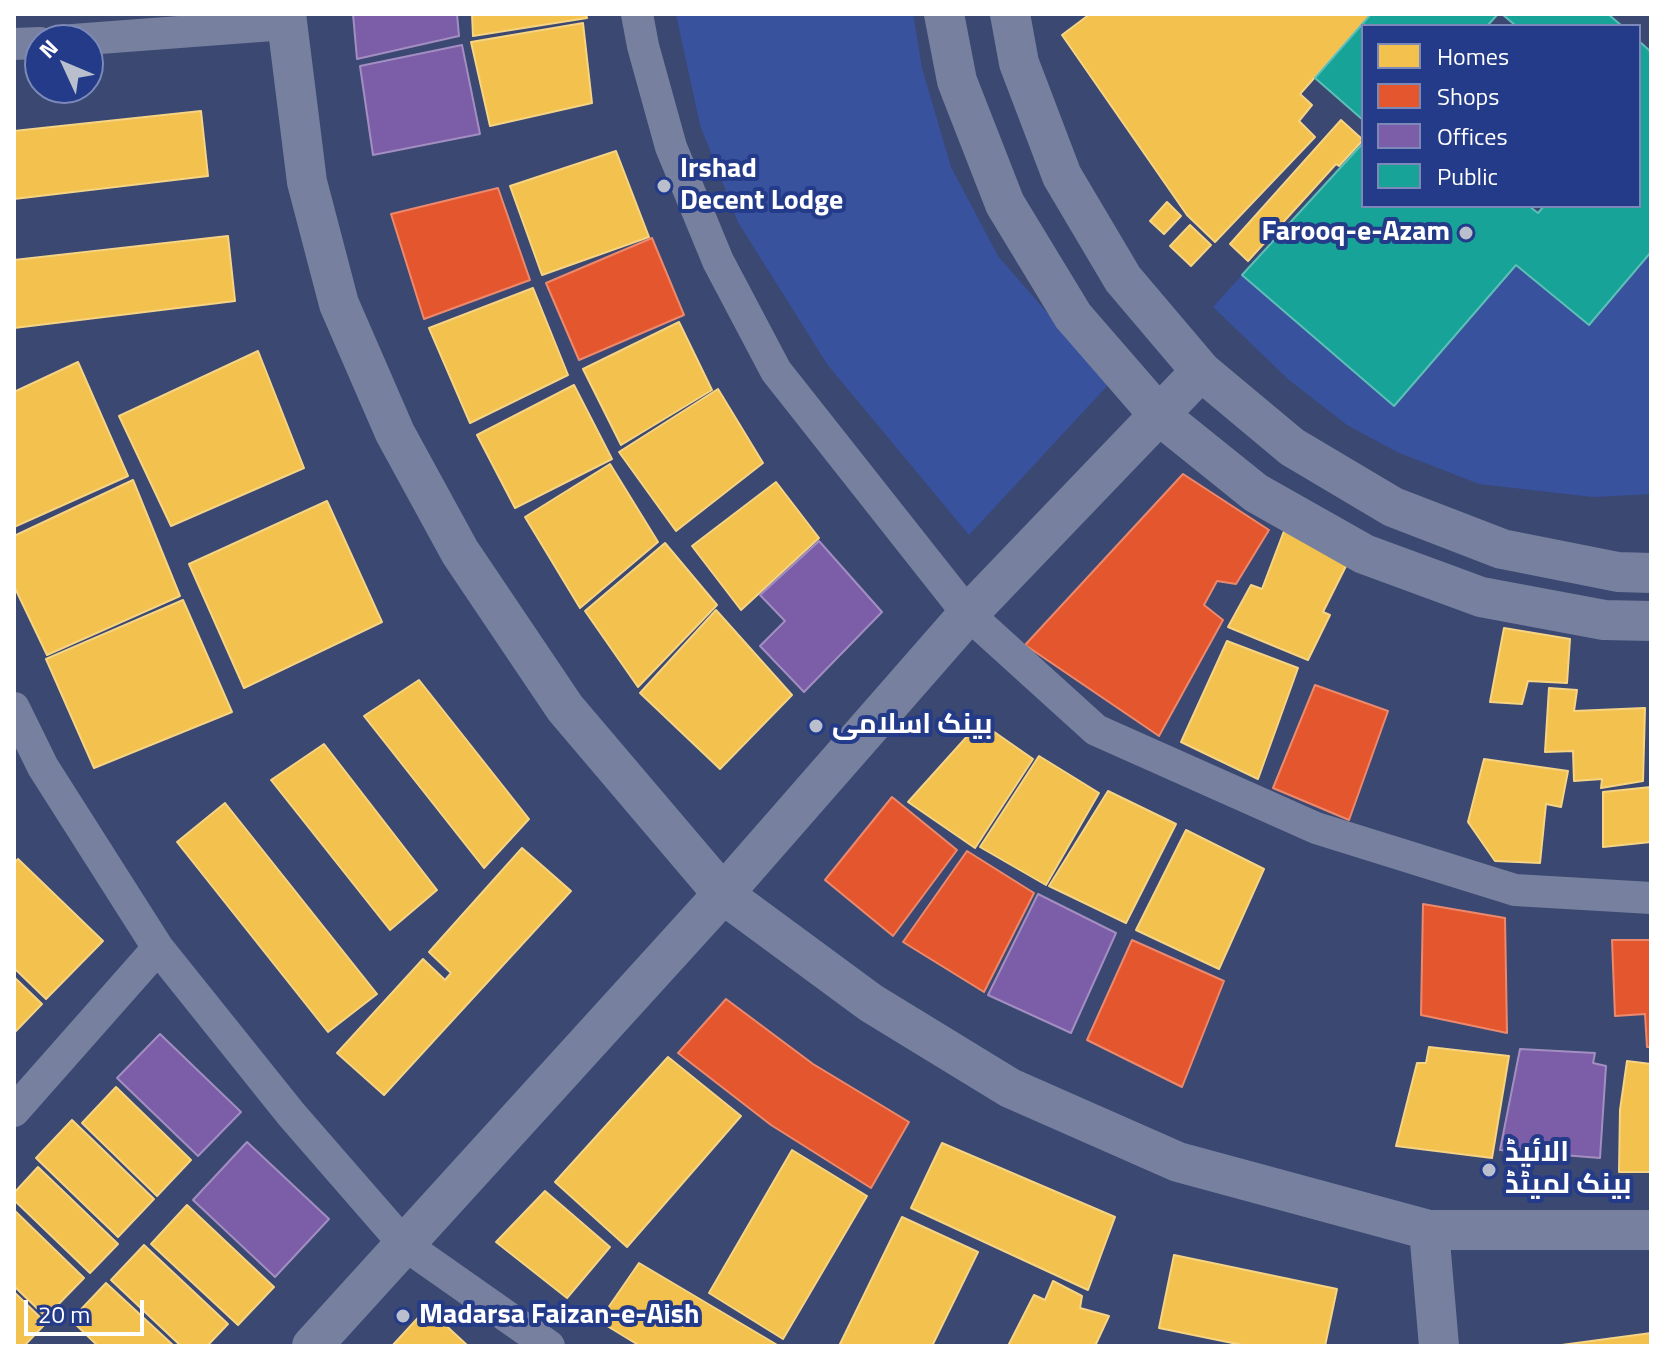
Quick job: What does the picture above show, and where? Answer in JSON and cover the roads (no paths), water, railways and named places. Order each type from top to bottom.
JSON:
[{"type":"street","points":[[637,14],[671,147],[718,261],[776,371],[968,614],[1096,730],[1316,828],[1515,890],[1651,898]]},
{"type":"street","points":[[944,14],[957,81],[1005,204],[1073,316],[1159,415],[1256,493],[1364,554],[1481,597],[1604,620],[1651,621]]},
{"type":"street","points":[[1010,14],[1019,63],[1062,176],[1123,279],[1201,371],[1292,447],[1393,507],[1502,549],[1618,572],[1651,573]]},
{"type":"street","points":[[104,37],[286,19],[307,182],[339,304],[395,433],[460,552],[565,708],[723,894],[871,1003],[1010,1088],[1178,1162],[1429,1230],[1651,1230]]},
{"type":"street","points":[[312,1346],[723,894],[968,614],[1201,371]]},
{"type":"street","points":[[14,708],[43,767],[158,948],[291,1114],[405,1245],[549,1346]]},
{"type":"street","points":[[14,1111],[158,948]]},
{"type":"street","points":[[1429,1230],[1439,1346]]},
{"type":"place","name":"Irshad Decent Lodge","points":[[664,186]]},
{"type":"place","name":"Farooq-e-Azam","points":[[1466,233]]},
{"type":"place","name":"بینک اسلامی","points":[[816,726]]},
{"type":"place","name":"الائیڈ بینک لمیٹڈ","points":[[1489,1170]]},
{"type":"place","name":"Madarsa Faizan-e-Aish","points":[[403,1316]]}]
